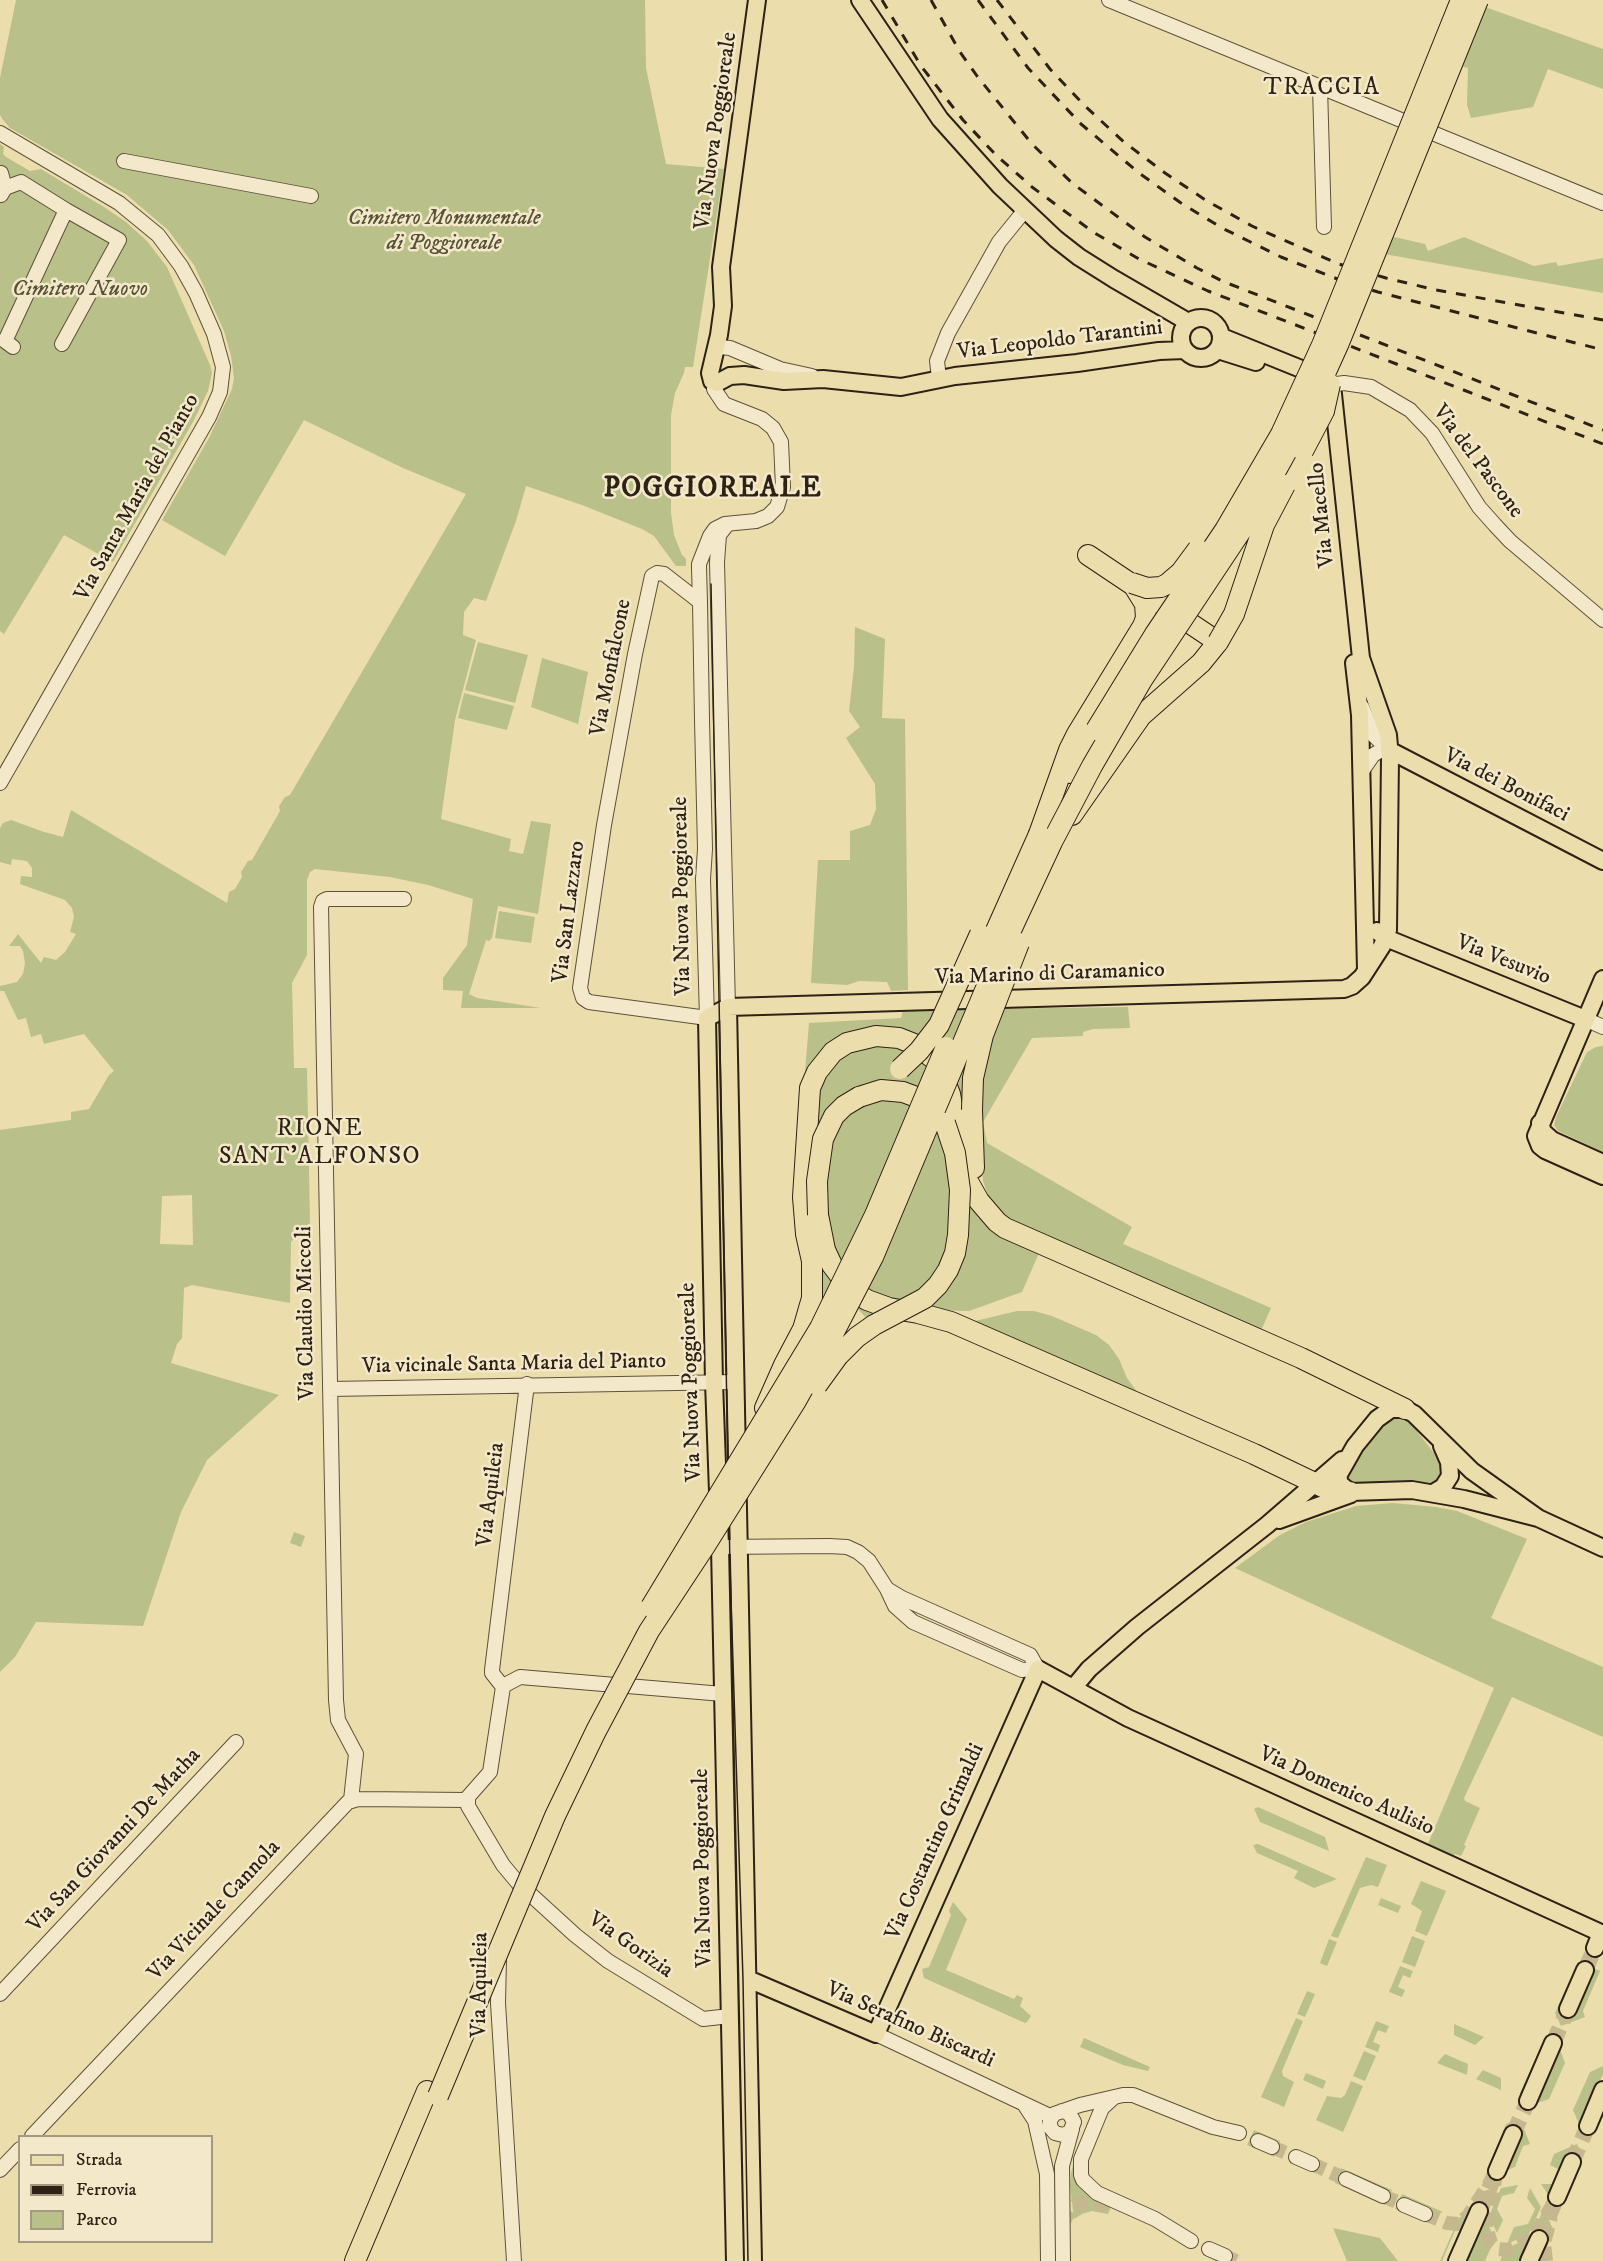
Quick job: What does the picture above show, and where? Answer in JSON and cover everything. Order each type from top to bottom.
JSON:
[{"type":"highway","points":[[365,2261],[438,2096],[555,1816],[596,1731],[649,1631],[705,1546],[857,1255],[1006,904],[1046,838],[1077,763],[1130,673],[1247,494],[1329,347],[1470,1]]},
{"type":"highway","points":[[1132,583],[1146,588],[1161,587],[1181,572],[1237,486],[1279,409],[1329,347]]},
{"type":"highway","points":[[1329,347],[1324,411],[1263,525],[1234,614],[1218,642],[1201,663],[1141,716],[1094,787],[1000,888],[946,1012],[932,1035],[900,1069],[844,1106],[834,1116],[823,1139],[817,1181],[818,1215],[825,1250],[832,1265],[850,1289],[867,1300],[889,1308],[938,1318],[971,1330],[1315,1483],[1337,1492],[1353,1492]]},
{"type":"highway","points":[[1088,555],[1218,642]]},
{"type":"highway","points":[[990,1215],[981,1200],[976,1182],[972,1110],[973,1078],[983,1035],[1025,929],[1069,750],[1146,618],[1145,604],[1132,583]]},
{"type":"highway","points":[[758,1446],[783,1365],[803,1329],[812,1298],[813,1272],[803,1213],[810,1088],[826,1059],[840,1047],[856,1040],[876,1036],[889,1036],[907,1041],[934,1059],[944,1074],[950,1094],[965,1176],[973,1192],[990,1215],[1005,1228],[1301,1358],[1405,1409]]},
{"type":"highway","points":[[355,2261],[545,1813],[638,1630],[684,1549],[758,1446],[845,1349],[874,1325],[925,1298],[943,1278],[955,1253],[960,1190],[955,1153],[945,1123],[933,1108],[912,1095],[881,1090],[859,1097]]},
{"type":"main road","name":"Via Nuova Poggioreale","points":[[718,384],[710,376],[723,306],[721,267],[757,0]]},
{"type":"main road","points":[[860,0],[940,119],[978,163],[1025,210],[1079,257],[1188,322]]},
{"type":"main road","points":[[1159,351],[1171,341],[1175,326],[1172,313]]},
{"type":"main road","name":"Via Leopoldo Tarantini","points":[[1200,317],[1213,321],[1217,325],[1220,344],[1213,354],[1200,358],[1194,357],[1185,350],[1181,334],[1188,322],[1200,317]]},
{"type":"main road","points":[[1220,344],[1330,385]]},
{"type":"main road","name":"Via Leopoldo Tarantini","points":[[718,384],[744,375],[784,381],[823,379],[901,387],[939,378],[1077,363],[1159,351],[1185,350]]},
{"type":"main road","name":"Via Macello","points":[[1315,380],[1326,397],[1328,405],[1357,659]]},
{"type":"main road","name":"Via Macello","points":[[1330,385],[1357,659]]},
{"type":"main road","points":[[1357,659],[1366,905],[1366,971]]},
{"type":"main road","points":[[1357,659],[1384,723],[1389,750],[1389,902],[1386,938],[1366,971]]},
{"type":"main road","name":"Via dei Bonifaci","points":[[1389,750],[1603,861]]},
{"type":"main road","points":[[1366,905],[1374,928],[1386,938]]},
{"type":"main road","name":"Via Vesuvio","points":[[1386,938],[1586,1019]]},
{"type":"main road","name":"Via Marino di Caramanico","points":[[728,1006],[1344,989],[1352,986],[1366,971]]},
{"type":"main road","points":[[1603,979],[1536,1136],[1540,1146],[1552,1154],[1603,1176]]},
{"type":"main road","name":"Via Nuova Poggioreale","points":[[728,1006],[753,2261]]},
{"type":"main road","points":[[707,1018],[728,1006]]},
{"type":"main road","name":"Via Nuova Poggioreale","points":[[707,1018],[735,2261]]},
{"type":"main road","points":[[1540,1123],[1543,1132],[1552,1140],[1603,1163]]},
{"type":"main road","points":[[1074,1687],[1089,1669],[1137,1628],[1267,1525],[1315,1483],[1355,1446],[1377,1419],[1384,1413],[1399,1407],[1414,1414],[1478,1476],[1538,1518]]},
{"type":"main road","points":[[1433,1493],[1445,1484],[1450,1473],[1449,1462],[1438,1439]]},
{"type":"main road","points":[[1353,1492],[1340,1484],[1338,1476],[1355,1446]]},
{"type":"main road","points":[[1267,1525],[1353,1492],[1382,1490],[1433,1493],[1472,1500],[1538,1518],[1603,1548]]},
{"type":"main road","name":"Via Domenico Aulisio","points":[[1038,1669],[1128,1718],[1600,1938]]},
{"type":"main road","name":"Via Costantino Grimaldi","points":[[876,2034],[1038,1669]]},
{"type":"main road","points":[[1568,2009],[1586,1970]]},
{"type":"main road","points":[[729,1981],[748,1979]]},
{"type":"main road","name":"Via Serafino Biscardi","points":[[748,1979],[876,2034]]},
{"type":"main road","points":[[1528,2101],[1553,2043]]},
{"type":"main road","points":[[1588,2126],[1603,2090]]},
{"type":"main road","points":[[1497,2171],[1514,2134]]},
{"type":"main road","points":[[1557,2197],[1572,2162]]},
{"type":"main road","points":[[1457,2261],[1479,2211]]},
{"type":"main road","points":[[1529,2261],[1539,2239]]},
{"type":"street","points":[[1109,0],[1603,203]]},
{"type":"street","points":[[1368,249],[1470,1]]},
{"type":"street","points":[[1320,87],[1324,227]]},
{"type":"street","name":"Via Santa Maria del Pianto","points":[[0,133],[119,203],[158,235],[181,266],[196,293],[214,334],[223,367],[220,392],[209,417],[0,783]]},
{"type":"street","points":[[124,161],[311,196]]},
{"type":"street","points":[[1,173],[2,192],[21,182],[119,240],[62,344]]},
{"type":"street","points":[[13,347],[5,341],[66,210]]},
{"type":"street","points":[[939,378],[937,361],[948,333],[999,242],[1025,210]]},
{"type":"street","points":[[720,347],[730,348],[780,369],[823,379]]},
{"type":"street","points":[[1315,380],[1329,347]]},
{"type":"street","name":"Via del Pascone","points":[[1330,385],[1344,382],[1371,387],[1410,410],[1432,434],[1479,507],[1502,533],[1603,620]]},
{"type":"street","name":"Via Nuova Poggioreale","points":[[707,1018],[699,560],[712,532],[723,525],[762,519],[777,507],[783,487],[781,442],[778,434],[768,423],[724,404],[718,384]]},
{"type":"street","name":"Via Nuova Poggioreale","points":[[728,1006],[718,570],[719,536],[725,527],[736,523]]},
{"type":"street","points":[[699,571],[703,564],[710,561],[718,570]]},
{"type":"street","name":"Via Monfalcone","points":[[604,825],[635,654],[652,576],[657,573],[664,574],[700,602]]},
{"type":"street","points":[[1358,696],[1374,736],[1389,750]]},
{"type":"street","points":[[1362,771],[1373,755],[1389,750]]},
{"type":"street","points":[[1362,771],[1376,765],[1385,771],[1389,778]]},
{"type":"street","name":"Via San Lazzaro","points":[[604,825],[580,988],[583,998],[589,1002],[707,1018]]},
{"type":"street","name":"Via Claudio Miccoli","points":[[351,1800],[357,1758],[338,1720],[336,1700],[321,907],[322,901],[327,899],[404,899]]},
{"type":"street","points":[[1366,905],[1376,910],[1385,907],[1389,902]]},
{"type":"street","name":"Via Vesuvio","points":[[1586,1019],[1603,1026]]},
{"type":"street","name":"Via vicinale Santa Maria del Pianto","points":[[330,1389],[735,1382]]},
{"type":"street","name":"Via Aquileia","points":[[467,1800],[490,1772],[503,1686],[492,1670],[527,1384]]},
{"type":"street","points":[[720,1547],[847,1547],[869,1561],[887,1589],[902,1598],[1030,1655],[1038,1669]]},
{"type":"street","points":[[503,1686],[520,1677],[723,1694]]},
{"type":"street","name":"Via San Giovanni De Matha","points":[[0,1994],[236,1742]]},
{"type":"street","points":[[351,1800],[467,1800],[468,1806],[500,1861],[518,1883]]},
{"type":"street","name":"Via Vicinale Cannola","points":[[33,2135],[351,1800]]},
{"type":"street","name":"Via Aquileia","points":[[514,2261],[498,2003],[500,1934],[518,1883]]},
{"type":"street","name":"Via Gorizia","points":[[518,1883],[575,1935],[608,1961],[703,2019],[730,2016]]},
{"type":"street","name":"Via Serafino Biscardi","points":[[876,2034],[1054,2117]]},
{"type":"street","points":[[1040,2144],[1054,2117],[1080,2104],[1133,2095],[1239,2133]]},
{"type":"street","points":[[1111,2207],[1191,2241],[1155,2219],[1097,2193],[1080,2175],[1081,2159],[1102,2108],[1115,2097]]},
{"type":"street","points":[[1020,2101],[1035,2121],[1047,2174],[1048,2261]]},
{"type":"street","points":[[1063,2260],[1062,2166],[1073,2127],[1080,2113],[1080,2104]]},
{"type":"street","points":[[1054,2117],[1071,2116],[1073,2127]]},
{"type":"street","points":[[1054,2117],[1052,2131],[1059,2135],[1067,2134],[1073,2127]]},
{"type":"street","points":[[1258,2141],[1272,2147]]},
{"type":"street","points":[[0,2170],[18,2151]]},
{"type":"street","points":[[1296,2157],[1312,2164]]},
{"type":"street","points":[[1346,2180],[1383,2196]]},
{"type":"street","points":[[1404,2205],[1425,2214]]},
{"type":"street","points":[[1209,2249],[1225,2256]]},
{"type":"green space","name":"Cimitero Monumentale di Poggioreale","points":[[16,0],[645,0],[646,68],[666,164],[724,169],[693,367],[685,367],[675,393],[671,415],[671,513],[674,535],[686,559],[686,566],[676,566],[654,536],[642,529],[526,486],[516,521],[486,601],[474,598],[464,612],[463,635],[476,640],[455,720],[441,819],[511,839],[509,851],[523,854],[531,821],[551,824],[538,914],[498,906],[492,938],[489,941],[486,940],[469,994],[477,998],[541,1008],[461,1008],[463,991],[443,990],[443,978],[467,945],[473,899],[428,885],[390,877],[315,869],[310,872],[307,880],[307,955],[292,983],[294,1068],[307,1068],[310,1223],[291,1242],[290,1303],[192,1285],[184,1288],[182,1338],[177,1344],[171,1363],[279,1395],[207,1460],[181,1512],[143,1626],[36,1622],[15,1657],[0,1672],[0,1130],[71,1120],[71,1112],[89,1109],[109,1075],[114,1071],[84,1034],[44,1044],[41,1034],[31,1037],[26,1018],[18,1020],[4,991],[0,991],[0,986],[17,982],[23,974],[25,963],[23,951],[20,946],[9,946],[18,934],[41,963],[44,957],[56,960],[65,952],[76,934],[70,932],[74,917],[72,908],[65,900],[20,884],[21,876],[32,877],[32,868],[27,861],[12,859],[11,865],[0,862],[0,828],[3,823],[11,820],[63,837],[71,810],[227,903],[229,892],[235,889],[242,877],[241,872],[248,861],[252,860],[280,811],[279,806],[285,797],[290,795],[466,494],[403,468],[304,420],[225,556],[162,520],[209,438],[232,389],[234,378],[231,356],[224,331],[194,265],[168,230],[127,195],[10,128],[0,115],[0,78]],"holes":[[[192,1195],[193,1245],[160,1244],[162,1196]]]},
{"type":"green space","points":[[1485,7],[1603,49],[1603,89],[1548,69],[1533,107],[1471,118],[1467,105],[1468,68],[1460,66]]},
{"type":"green space","name":"Cimitero Nuovo","points":[[0,144],[4,147],[3,154],[6,157],[30,171],[41,169],[104,207],[126,222],[147,241],[167,267],[212,373],[208,391],[194,420],[113,562],[64,535],[4,634],[0,631]]},
{"type":"green space","points":[[1390,236],[1425,244],[1428,251],[1464,237],[1534,266],[1556,262],[1558,266],[1603,258],[1603,293],[1384,254]]},
{"type":"green space","points":[[855,627],[885,639],[882,718],[905,719],[908,990],[891,991],[887,982],[859,981],[847,985],[811,983],[818,860],[850,860],[850,831],[870,825],[876,809],[875,784],[846,738],[860,727],[849,711],[854,667]]},
{"type":"green space","points":[[478,642],[528,655],[515,703],[465,690]]},
{"type":"green space","points":[[542,658],[588,672],[578,724],[531,707]]},
{"type":"green space","points":[[464,693],[514,706],[507,730],[458,718]]},
{"type":"green space","points":[[499,911],[535,917],[531,943],[495,938]]},
{"type":"green space","points":[[1128,1007],[1130,1028],[1093,1029],[1083,1032],[1083,1036],[1032,1038],[983,1122],[987,1143],[1132,1227],[1123,1244],[1271,1308],[1259,1335],[1011,1225],[990,1201],[983,1181],[978,1094],[966,1094],[971,1172],[956,1089],[947,1066],[935,1051],[913,1036],[882,1031],[859,1033],[840,1040],[824,1052],[813,1070],[803,1096],[809,1023],[901,1018],[903,1010]]},
{"type":"green space","points":[[894,1041],[924,1056],[939,1078],[949,1105],[964,1189],[971,1203],[999,1234],[1039,1253],[1022,1292],[969,1311],[928,1310],[889,1304],[866,1294],[840,1270],[829,1249],[823,1208],[812,1208],[824,1264],[836,1286],[878,1313],[867,1319],[858,1309],[806,1309],[803,1096],[814,1096],[819,1077],[824,1070],[841,1053],[859,1045]]},
{"type":"green space","points":[[1603,1046],[1603,1152],[1558,1131],[1554,1125],[1587,1052]]},
{"type":"green space","points":[[1017,1311],[1034,1311],[1052,1316],[1096,1335],[1109,1345],[1138,1393],[967,1323]]},
{"type":"green space","points":[[1398,1417],[1410,1422],[1440,1461],[1442,1466],[1439,1479],[1429,1484],[1386,1482],[1349,1485],[1344,1471],[1362,1451],[1376,1430]]},
{"type":"green space","points":[[1393,1503],[1457,1511],[1527,1539],[1491,1618],[1603,1667],[1603,1737],[1512,1697],[1464,1798],[1465,1801],[1480,1808],[1461,1856],[1455,1854],[1453,1857],[1427,1846],[1494,1688],[1235,1568],[1280,1535],[1306,1522],[1356,1506]]},
{"type":"green space","points":[[294,1532],[305,1536],[301,1547],[290,1543]]},
{"type":"green space","points":[[1258,1807],[1325,1837],[1329,1851],[1260,1822],[1254,1809]]},
{"type":"green space","points":[[1258,1844],[1337,1879],[1314,1888],[1294,1878],[1298,1871],[1257,1853],[1253,1845]]},
{"type":"green space","points":[[1366,1857],[1387,1865],[1378,1887],[1371,1885],[1360,1888],[1338,1938],[1331,1936]]},
{"type":"green space","points":[[1421,1881],[1446,1891],[1427,1936],[1415,1931],[1422,1911],[1411,1904]]},
{"type":"green space","points":[[1381,1898],[1401,1906],[1398,1913],[1378,1905]]},
{"type":"green space","points":[[953,1902],[967,1919],[946,1970],[1014,1999],[1017,1995],[1023,1998],[1020,2006],[1031,2016],[1027,2022],[924,1978],[922,1969],[929,1967],[951,1915],[949,1911]]},
{"type":"green space","points":[[1412,1936],[1425,1941],[1415,1967],[1402,1962]]},
{"type":"green space","points":[[1329,1939],[1337,1942],[1327,1966],[1320,1963]]},
{"type":"green space","points":[[1578,1962],[1600,1971],[1583,2011],[1585,2017],[1561,2026],[1555,2013]],"holes":[[[1579,1967],[1577,2006],[1560,2012]]]},
{"type":"green space","points":[[1400,1966],[1413,1971],[1410,1978],[1403,1975],[1398,1987],[1405,1990],[1402,1997],[1389,1992]]},
{"type":"green space","points":[[1307,1991],[1315,1994],[1305,2017],[1297,2014]]},
{"type":"green space","points":[[1296,2018],[1303,2021],[1282,2071],[1283,2076],[1294,2082],[1284,2107],[1261,2097]]},
{"type":"green space","points":[[1376,2021],[1389,2026],[1386,2033],[1378,2030],[1373,2042],[1380,2045],[1378,2052],[1365,2047]]},
{"type":"green space","points":[[1454,2024],[1484,2037],[1475,2045],[1454,2035]]},
{"type":"green space","points":[[1084,2038],[1150,2067],[1148,2071],[1123,2065],[1080,2047]]},
{"type":"green space","points":[[1556,2038],[1565,2063],[1549,2099],[1526,2107],[1520,2093],[1542,2045]]},
{"type":"green space","points":[[1364,2051],[1376,2056],[1365,2081],[1353,2076]]},
{"type":"green space","points":[[1445,2054],[1468,2064],[1467,2075],[1437,2063]]},
{"type":"green space","points":[[1603,2066],[1603,2074],[1584,2117],[1603,2103],[1603,2112],[1597,2127],[1582,2131],[1573,2110],[1590,2072]]},
{"type":"green space","points":[[1483,2070],[1501,2078],[1501,2090],[1476,2079]]},
{"type":"green space","points":[[1306,2073],[1326,2081],[1323,2089],[1303,2080]]},
{"type":"green space","points":[[1351,2081],[1363,2086],[1343,2132],[1316,2120],[1327,2096],[1341,2098],[1345,2095]]},
{"type":"green space","points":[[1520,2119],[1530,2144],[1523,2146],[1515,2167],[1484,2179],[1506,2124]],"holes":[[[1509,2127],[1517,2141],[1497,2171],[1489,2174]]]},
{"type":"green space","points":[[1254,2130],[1280,2141],[1274,2157],[1247,2145]]},
{"type":"green space","points":[[1577,2144],[1583,2157],[1559,2211],[1541,2184],[1552,2184],[1558,2169],[1550,2165],[1554,2154]]},
{"type":"green space","points":[[1076,2152],[1080,2153],[1077,2171],[1113,2202],[1108,2214],[1092,2211],[1074,2219],[1070,2186]]},
{"type":"green space","points":[[1341,2168],[1392,2190],[1385,2205],[1335,2183]]},
{"type":"green space","points":[[1518,2185],[1514,2193],[1502,2196],[1497,2209],[1503,2220],[1497,2233],[1489,2216],[1501,2188]]},
{"type":"green space","points":[[1498,2187],[1486,2217],[1494,2240],[1485,2261],[1462,2261],[1468,2224],[1455,2231],[1440,2261],[1459,2218],[1468,2212],[1477,2193]]},
{"type":"green space","points":[[1530,2188],[1541,2207],[1529,2234],[1507,2244],[1514,2227],[1528,2224],[1535,2209],[1527,2198]]},
{"type":"green space","points":[[1402,2194],[1443,2212],[1421,2220],[1395,2209]],"holes":[[[1407,2199],[1433,2211],[1418,2217]]]},
{"type":"green space","points":[[1544,2208],[1552,2227],[1544,2244],[1549,2252],[1545,2261],[1533,2261],[1541,2245],[1535,2231],[1522,2261],[1500,2261],[1505,2249],[1531,2237]]},
{"type":"green space","points":[[1333,2228],[1380,2238],[1398,2261],[1347,2261]]},
{"type":"tunnel","points":[[1585,1970],[1595,1948]]},
{"type":"tunnel","points":[[1553,2043],[1568,2009]]},
{"type":"tunnel","points":[[1513,2134],[1528,2101]]},
{"type":"tunnel","points":[[1572,2162],[1588,2126]]},
{"type":"tunnel","points":[[1272,2147],[1296,2157]]},
{"type":"tunnel","points":[[1312,2164],[1346,2179]]},
{"type":"tunnel","points":[[1497,2171],[1486,2226],[1491,2243],[1499,2249],[1507,2250],[1517,2247],[1533,2238],[1557,2197]]},
{"type":"tunnel","points":[[1479,2211],[1497,2171]]},
{"type":"tunnel","points":[[1425,2214],[1447,2223],[1458,2224],[1468,2216],[1491,2181]]},
{"type":"tunnel","points":[[1383,2196],[1404,2205]]},
{"type":"tunnel","points":[[1539,2239],[1557,2197]]},
{"type":"tunnel","points":[[1063,2223],[1071,2208],[1077,2204],[1091,2202],[1111,2207]]},
{"type":"tunnel","points":[[1546,2261],[1544,2243],[1551,2216]]},
{"type":"tunnel","points":[[1225,2256],[1236,2261]]},
{"type":"tram line","points":[[711,584],[730,1567],[743,1980],[748,2261]]},
{"type":"railway","points":[[882,0],[921,66],[963,120],[996,155],[1032,187],[1093,232],[1139,259],[1208,291],[1603,444]]},
{"type":"railway","points":[[931,0],[960,52],[1032,144],[1072,183],[1145,237],[1222,281],[1603,430]]},
{"type":"railway","points":[[978,0],[1028,68],[1081,124],[1139,173],[1181,203],[1222,228],[1281,257],[1340,280],[1378,292],[1603,350]]},
{"type":"railway","points":[[997,0],[1050,69],[1124,142],[1207,201],[1252,226],[1339,264],[1386,278],[1436,290],[1603,320]]},
{"type":"district","name":"TRACCIA","points":[[1322,89]]},
{"type":"district","name":"POGGIOREALE","points":[[713,490]]},
{"type":"district","name":"RIONE SANT'ALFONSO","points":[[320,1144]]}]
